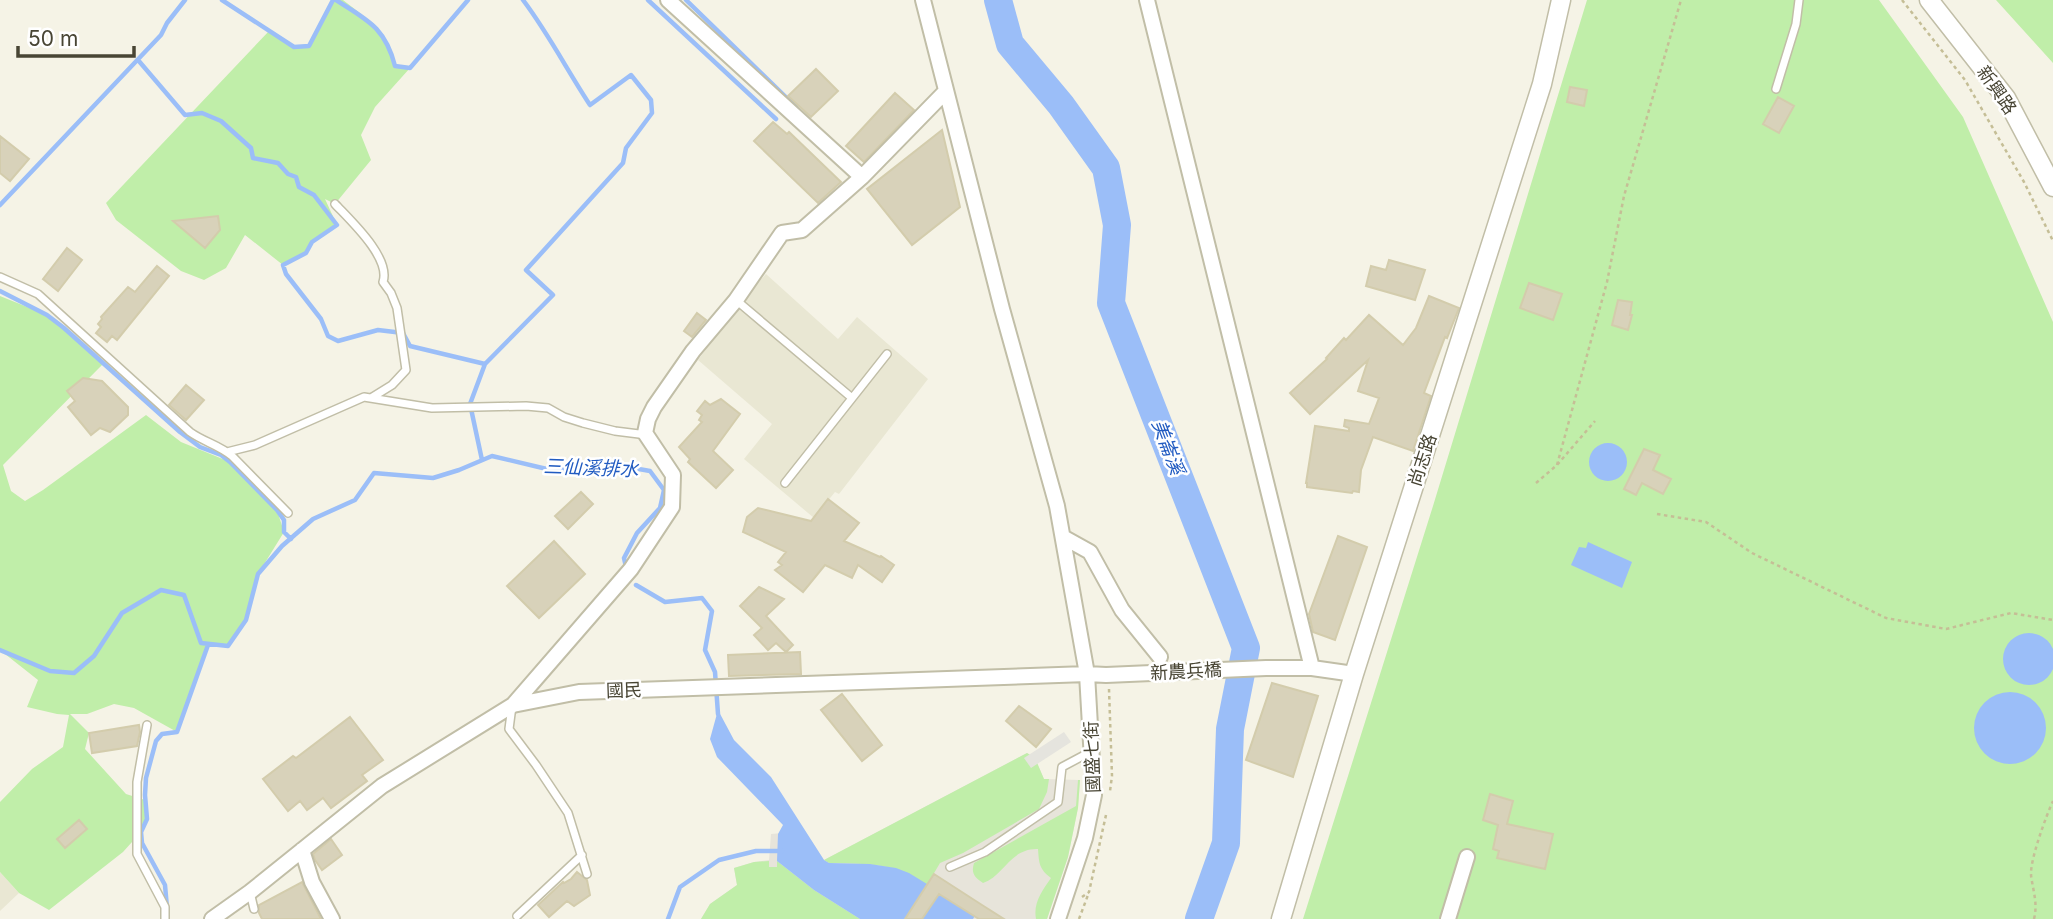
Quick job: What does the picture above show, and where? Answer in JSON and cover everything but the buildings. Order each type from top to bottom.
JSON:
[{"type":"street","points":[[668,0],[862,177]]},
{"type":"street","name":"國盛七街","points":[[923,0],[1002,309],[1057,506],[1087,674],[1094,795],[1085,838],[1058,919]]},
{"type":"street","points":[[1147,0],[1312,668]]},
{"type":"street","name":"尚志路","points":[[1281,919],[1354,674],[1542,85],[1561,0]]},
{"type":"street","name":"新興路","points":[[1929,0],[2006,98],[2053,187]]},
{"type":"street","points":[[513,705],[631,569],[672,507],[673,475],[645,433],[654,407],[693,351],[736,300],[782,233],[802,230],[862,177],[945,92]]},
{"type":"street","points":[[1063,537],[1090,552],[1122,610],[1160,657]]},
{"type":"street","name":"新農兵橋","points":[[1106,675],[1266,668],[1312,668],[1354,674]]},
{"type":"street","name":"國民","points":[[212,919],[250,892],[382,786],[513,705],[579,692],[1106,675]]},
{"type":"street","points":[[302,850],[312,882],[332,919]]},
{"type":"street","points":[[1448,919],[1467,858]]},
{"type":"lane","points":[[1776,89],[1796,24],[1799,0]]},
{"type":"lane","points":[[335,204],[374,249],[384,268],[383,282],[394,301],[401,325],[406,370],[371,398]]},
{"type":"lane","points":[[0,276],[38,294],[190,432],[203,441],[223,448],[288,513]]},
{"type":"lane","points":[[736,300],[852,398]]},
{"type":"lane","points":[[785,483],[887,354]]},
{"type":"lane","points":[[227,452],[255,445],[364,397],[432,408],[548,408],[583,423],[647,435]]},
{"type":"lane","points":[[513,705],[509,729],[568,813],[587,874]]},
{"type":"lane","points":[[147,726],[137,782],[137,854],[164,907],[165,919]]},
{"type":"lane","points":[[950,867],[985,852],[1058,803],[1062,767],[1093,751]]},
{"type":"lane","points":[[517,916],[582,855]]},
{"type":"lane","points":[[250,892],[254,909]]},
{"type":"path","points":[[1557,465],[1607,282],[1624,196],[1681,0]]},
{"type":"path","points":[[1902,0],[1965,80],[2024,182],[2053,240]]},
{"type":"path","points":[[1535,483],[1557,465],[1595,421]]},
{"type":"path","points":[[1657,514],[1706,522],[1752,553],[1886,618],[1946,629],[2011,613],[2053,620]]},
{"type":"path","points":[[2034,919],[2037,906],[2031,872],[2045,818],[2053,801]]},
{"type":"path","points":[[1079,919],[1089,891]]},
{"type":"shaded area","points":[[766,274],[838,339],[857,317],[928,379],[839,494],[835,492],[814,518],[744,459],[772,424],[698,360],[745,297]]},
{"type":"shaded area","points":[[1064,732],[1071,742],[1031,768],[1024,758]]},
{"type":"shaded area","points":[[1027,753],[1035,758],[1044,779],[1080,780],[1078,808],[1068,857],[1047,919],[701,919],[710,904],[737,885],[734,868],[769,860],[771,834],[805,831],[824,860]]},
{"type":"shaded area","points":[[0,872],[19,893],[0,911]]},
{"type":"green space","points":[[333,0],[343,0],[374,24],[391,49],[395,65],[410,68],[375,107],[361,135],[371,160],[335,204],[325,199],[337,225],[312,242],[306,253],[283,265],[245,235],[226,268],[204,280],[181,271],[116,220],[106,203],[269,31],[294,47],[309,46]]},
{"type":"green space","points":[[1587,0],[1879,0],[1963,117],[2053,322],[2053,919],[1303,919],[1433,506]]},
{"type":"green space","points":[[1996,0],[2053,0],[2053,63]]},
{"type":"green space","points":[[0,296],[47,315],[103,364],[3,465],[11,491],[25,501],[146,415],[181,442],[230,462],[277,510],[284,532],[258,574],[246,620],[228,646],[208,644],[177,732],[134,708],[114,704],[87,714],[70,714],[89,733],[85,749],[126,794],[145,800],[147,819],[141,832],[123,852],[49,910],[19,893],[0,872],[0,802],[32,769],[63,747],[69,715],[27,707],[38,680],[0,650]]},
{"type":"green space","points":[[1027,753],[1035,758],[1044,779],[1049,779],[1047,792],[1039,809],[963,853],[940,863],[927,885],[891,868],[868,864],[829,863],[824,860]]},
{"type":"green space","points":[[1078,780],[1078,808],[1068,857],[1047,919],[1036,919],[1037,902],[1051,878],[1040,865],[1038,849],[1028,850],[1014,857],[997,875],[983,883],[974,874],[974,863],[1076,806]]},
{"type":"green space","points":[[769,861],[769,867],[777,867],[777,861],[814,890],[860,919],[701,919],[710,904],[737,885],[734,868]]},
{"type":"water","points":[[1608,443],[1621,449],[1627,462],[1621,475],[1608,481],[1595,475],[1589,462],[1595,449]]},
{"type":"water","points":[[1588,542],[1632,562],[1622,588],[1571,565],[1579,547],[1586,548]]},
{"type":"water","points":[[2029,633],[2039,635],[2047,641],[2053,649],[2053,669],[2047,677],[2039,683],[2029,685],[2019,683],[2011,677],[2005,669],[2003,659],[2005,649],[2011,641],[2019,635]]},
{"type":"water","points":[[2010,692],[2024,695],[2036,702],[2043,714],[2046,728],[2043,742],[2036,754],[2024,761],[2010,764],[1996,761],[1984,754],[1977,742],[1974,728],[1977,714],[1984,702],[1996,695]]},
{"type":"water","points":[[718,710],[734,740],[771,777],[824,860],[829,863],[870,864],[909,873],[976,914],[973,919],[860,919],[814,890],[777,861],[778,834],[783,825],[717,757],[710,739]]},
{"type":"waterway","points":[[0,205],[161,35],[185,0]]},
{"type":"waterway","points":[[222,0],[294,47],[309,46],[333,0]]},
{"type":"waterway","points":[[336,0],[366,19],[380,33],[395,66],[410,68],[468,0]]},
{"type":"waterway","points":[[482,460],[470,404],[485,364],[553,295],[526,270],[623,163],[626,148],[652,113],[651,100],[631,75],[590,105],[523,0]]},
{"type":"waterway","points":[[648,0],[776,119]]},
{"type":"waterway","points":[[686,0],[796,107]]},
{"type":"waterway","name":"美崙溪","points":[[998,0],[1010,44],[1061,105],[1106,168],[1117,225],[1111,303],[1246,648],[1230,729],[1226,843],[1199,919]]},
{"type":"waterway","points":[[138,60],[185,115],[202,113],[221,121],[251,148],[253,158],[278,163],[288,174],[296,177],[299,187],[314,195],[337,225],[312,242],[306,253],[283,265],[286,274],[321,319],[328,336],[338,341],[378,330],[403,333],[410,346],[485,364]]},
{"type":"waterway","points":[[0,291],[47,315],[180,432],[200,447],[221,455],[230,462],[277,510],[284,520],[284,532],[291,539]]},
{"type":"waterway","name":"三仙溪排水","points":[[0,650],[50,671],[74,673],[94,656],[122,613],[161,590],[184,595],[201,643],[228,646],[246,620],[258,574],[282,546],[313,519],[355,500],[374,473],[433,478],[492,456],[551,470],[622,466],[650,471],[664,490],[660,508],[637,533],[624,558],[626,567]]},
{"type":"waterway","name":"三仙溪排水","points":[[636,585],[665,602],[702,598],[712,611],[705,650],[715,672],[718,714]]},
{"type":"waterway","points":[[167,908],[165,885],[142,843],[141,832],[147,819],[146,778],[156,741],[162,734],[177,732],[208,645]]},
{"type":"waterway","name":"三仙溪排水","points":[[668,919],[680,887],[719,860],[756,851],[782,851]]}]
